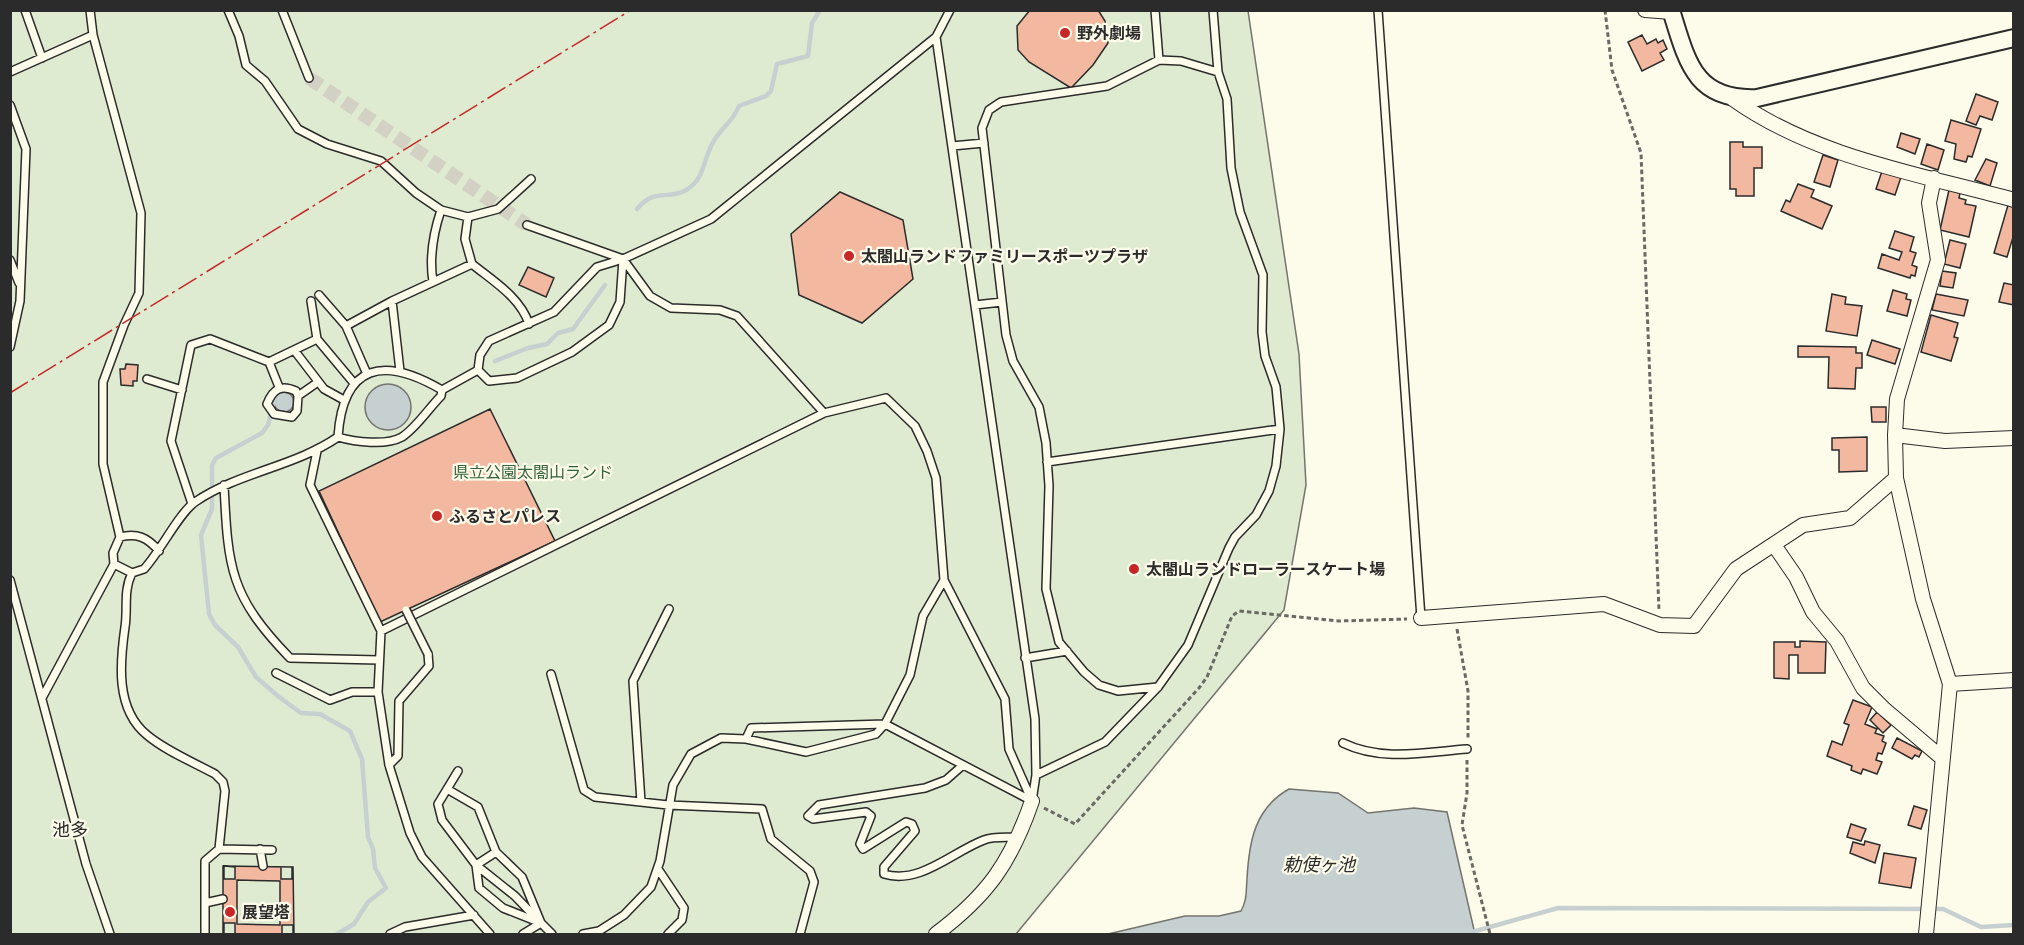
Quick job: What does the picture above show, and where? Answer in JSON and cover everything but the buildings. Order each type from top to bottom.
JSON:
[{"type":"street","points":[[1645,10],[1671,11],[1694,75],[1716,92],[1733,99],[1764,121],[1803,138],[2013,200]]},
{"type":"street","points":[[1733,99],[1757,98],[2013,38]]},
{"type":"street","points":[[1926,934],[1950,684],[1923,599],[1896,478],[1894,435],[1897,399],[1938,260],[1929,203],[1934,178]]},
{"type":"street","points":[[1894,435],[1945,441],[2013,438]]},
{"type":"street","points":[[1420,618],[1604,604],[1660,625],[1694,626],[1736,569],[1803,525],[1850,518],[1896,478]]},
{"type":"street","points":[[1774,544],[1796,577],[1813,612],[1837,641],[1863,688],[1882,708],[1942,758]]},
{"type":"street","points":[[1950,684],[2013,680]]},
{"type":"street","points":[[936,934],[958,918],[994,880],[1020,837],[1032,801]]},
{"type":"lane","points":[[26,10],[42,58]]},
{"type":"lane","points":[[42,698],[114,564],[113,553],[120,537],[103,464],[103,382],[124,324],[139,293],[141,213],[93,35],[90,10]]},
{"type":"lane","points":[[228,10],[239,36],[246,65],[265,81],[298,129],[327,144],[381,161],[416,193],[441,210],[468,217],[498,209],[531,179]]},
{"type":"lane","points":[[282,10],[309,78]]},
{"type":"lane","points":[[478,370],[480,355],[489,341],[554,312],[597,267],[623,259],[711,219],[936,37],[950,10]]},
{"type":"lane","points":[[1155,10],[1159,60]]},
{"type":"lane","points":[[1036,775],[1105,742],[1158,687],[1188,645],[1235,537],[1256,515],[1269,491],[1276,466],[1280,429],[1276,387],[1265,356],[1262,332],[1263,275],[1240,212],[1231,168],[1227,99],[1218,72],[1213,10]]},
{"type":"lane","points":[[1378,10],[1420,618]]},
{"type":"lane","points":[[10,72],[93,35]]},
{"type":"lane","points":[[936,37],[1035,719],[1036,775],[1032,801]]},
{"type":"lane","points":[[1158,687],[1118,691],[1099,686],[1059,642],[1046,589],[1047,462],[1039,407],[1012,361],[1006,335],[982,128],[989,110],[1000,102],[1107,86],[1159,60],[1181,61],[1218,72]]},
{"type":"lane","points":[[10,105],[26,149],[21,288],[17,321],[10,347]]},
{"type":"lane","points":[[952,146],[984,143]]},
{"type":"lane","points":[[433,282],[430,265],[434,231],[441,210]]},
{"type":"lane","points":[[468,217],[465,239],[472,264],[508,292],[526,315],[529,324]]},
{"type":"lane","points":[[527,225],[623,259],[650,296],[671,308],[720,310],[736,316],[824,413]]},
{"type":"lane","points":[[478,370],[489,381],[516,378],[572,352],[609,325],[620,302],[623,259]]},
{"type":"lane","points":[[10,260],[21,288]]},
{"type":"lane","points":[[346,326],[472,264]]},
{"type":"lane","points":[[319,295],[346,326],[367,374]]},
{"type":"lane","points":[[311,301],[318,339],[353,382]]},
{"type":"lane","points":[[392,302],[400,371]]},
{"type":"lane","points":[[975,305],[1002,302]]},
{"type":"lane","points":[[192,504],[171,441],[191,345],[210,339],[269,362],[279,387]]},
{"type":"lane","points":[[269,362],[318,339]]},
{"type":"lane","points":[[294,350],[318,382],[344,400]]},
{"type":"lane","points":[[338,436],[339,415],[344,400],[353,382],[367,374],[384,370],[400,371],[418,376],[442,390]]},
{"type":"lane","points":[[442,390],[478,370]]},
{"type":"lane","points":[[147,379],[182,390]]},
{"type":"lane","points":[[298,396],[318,382]]},
{"type":"lane","points":[[279,387],[287,387],[296,391],[298,396],[297,411],[292,417],[274,414],[267,404],[271,394],[279,387]]},
{"type":"lane","points":[[338,436],[351,441],[392,441],[404,436],[441,396],[442,390]]},
{"type":"lane","points":[[381,631],[824,413],[886,398],[915,426],[927,451],[936,478],[944,580],[1005,699],[1009,749],[1032,801]]},
{"type":"lane","points":[[1047,462],[1280,429]]},
{"type":"lane","points":[[114,564],[132,573],[144,569],[192,504],[224,485],[318,451],[338,436]]},
{"type":"lane","points":[[318,451],[310,485],[381,631],[378,692],[389,765],[410,833],[422,857],[490,934]]},
{"type":"lane","points":[[224,485],[230,563],[248,609],[265,631],[290,658],[379,660]]},
{"type":"lane","points":[[120,537],[133,534],[142,537],[159,551]]},
{"type":"lane","points":[[132,573],[126,585],[126,619],[120,672],[125,697],[138,727],[148,736],[215,774],[223,782],[219,849]]},
{"type":"lane","points":[[10,580],[86,864],[110,934]]},
{"type":"lane","points":[[583,934],[599,931],[624,915],[651,886],[658,869],[668,805],[681,768],[691,754],[721,738],[746,739],[806,752],[876,734],[885,724],[910,675],[923,616],[944,580]]},
{"type":"lane","points":[[641,802],[633,681],[669,609]]},
{"type":"lane","points":[[389,765],[398,756],[399,701],[429,666],[428,654],[406,610]]},
{"type":"lane","points":[[1025,658],[1067,651]]},
{"type":"lane","points":[[276,673],[330,700],[352,692],[378,692]]},
{"type":"lane","points":[[551,674],[584,790],[595,797],[668,805],[762,809],[771,839],[810,871],[813,882],[800,934]]},
{"type":"lane","points":[[746,739],[751,728],[885,724],[1032,801]]},
{"type":"lane","points":[[1343,743],[1356,749],[1382,755],[1467,749]]},
{"type":"lane","points":[[963,765],[946,780],[925,788],[819,805],[808,816],[813,819],[866,812],[871,816],[860,844],[863,849],[906,822],[912,824],[915,831],[884,867],[884,874],[894,878],[911,877],[987,838],[1020,837]]},
{"type":"lane","points":[[458,771],[438,804],[442,820],[476,865],[515,896],[552,934]]},
{"type":"lane","points":[[447,789],[478,807],[496,852],[522,877],[541,923]]},
{"type":"lane","points":[[206,934],[205,861],[219,849],[273,850]]},
{"type":"lane","points":[[260,849],[263,866]]},
{"type":"lane","points":[[476,865],[496,852]]},
{"type":"lane","points":[[476,865],[479,888],[503,908],[541,923]]},
{"type":"lane","points":[[658,869],[684,908],[682,920],[668,934]]},
{"type":"lane","points":[[205,903],[223,899]]},
{"type":"lane","points":[[390,934],[405,927],[474,915]]},
{"type":"lane","points":[[523,934],[541,923]]},
{"type":"path","points":[[1605,10],[1612,70],[1641,153],[1660,625]]},
{"type":"path","points":[[1032,801],[1076,824],[1199,688],[1207,677],[1232,616],[1239,611],[1339,621],[1420,618]]},
{"type":"path","points":[[1454,616],[1468,691],[1467,793],[1462,825],[1490,934]]},
{"type":"green space","name":"県立公園太閤山ランド","points":[[10,11],[1248,11],[1299,354],[1306,485],[1284,610],[1016,934],[11,934]]},
{"type":"water","points":[[388,384],[404,391],[411,407],[404,423],[388,430],[372,423],[365,407],[372,391]]},
{"type":"water","points":[[280,392],[288,392],[294,398],[294,406],[288,412],[280,412],[274,406],[274,398]]},
{"type":"water","name":"勅使ヶ池","points":[[1289,789],[1338,793],[1368,813],[1414,808],[1447,812],[1475,934],[1108,934],[1185,916],[1219,916],[1241,911],[1245,899],[1252,839],[1256,827],[1268,806]]},
{"type":"waterway","points":[[637,209],[650,198],[679,193],[697,180],[711,146],[739,106],[766,96],[771,91],[777,64],[808,56],[812,23],[820,10]]},
{"type":"waterway","points":[[495,361],[528,348],[547,344],[558,333],[573,329],[605,285]]},
{"type":"waterway","points":[[275,397],[268,425],[262,433],[216,458],[212,465],[212,509],[201,535],[209,614],[215,625],[238,647],[256,677],[301,713],[320,714],[350,731],[362,759],[368,837],[373,849],[375,868],[386,888],[368,902],[354,924],[337,934]]},
{"type":"waterway","points":[[1465,934],[1558,908],[1943,909],[1981,927],[2014,925]]},
{"type":"tunnel","points":[[309,78],[527,225]]},
{"type":"power","points":[[10,393],[631,10]]},
{"type":"place","name":"野外劇場","points":[[1065,33]]},
{"type":"place","name":"太閤山ランドファミリースポーツプラザ","points":[[849,256]]},
{"type":"place","name":"ふるさとパレス","points":[[437,516]]},
{"type":"place","name":"太閤山ランドローラースケート場","points":[[1134,569]]},
{"type":"place","name":"展望塔","points":[[230,912]]},
{"type":"district","name":"池多","points":[[70,830]]}]
